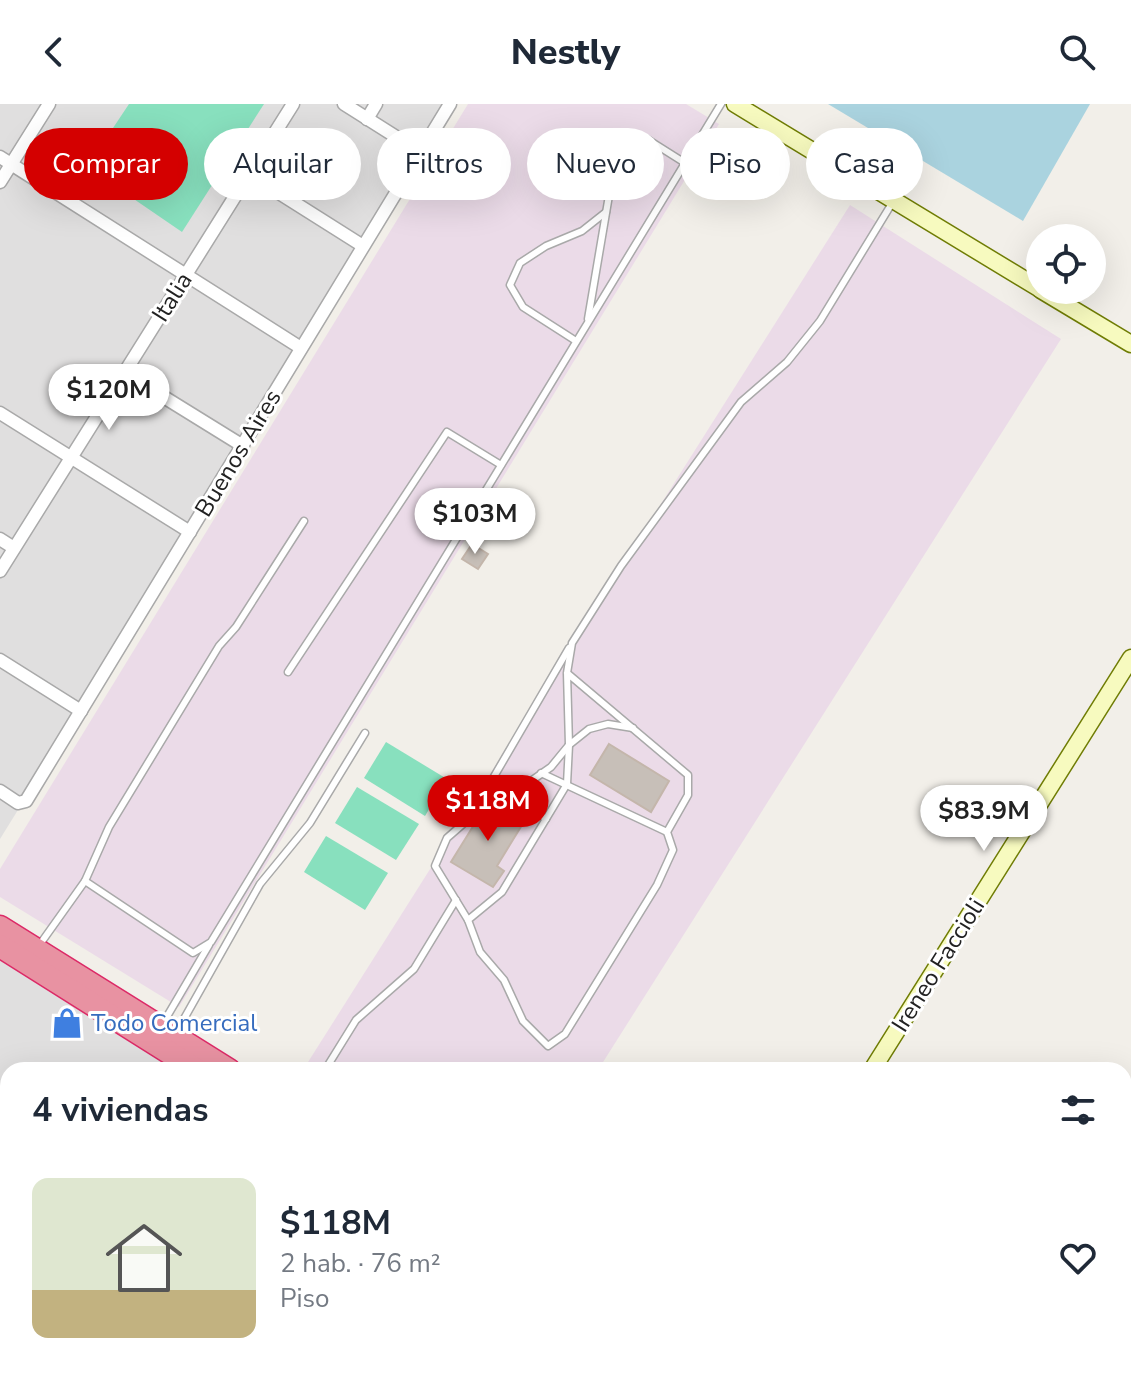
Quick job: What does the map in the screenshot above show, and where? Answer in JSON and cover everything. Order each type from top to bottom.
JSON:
[{"type":"highway","points":[[3,942],[36,950],[216,1062]]},
{"type":"highway","points":[[3,942],[179,1062]]},
{"type":"street","points":[[0,182],[6,160],[49,104]]},
{"type":"street","name":"Italia","points":[[278,128],[293,104]]},
{"type":"street","points":[[344,104],[381,128]]},
{"type":"street","points":[[367,119],[376,104]]},
{"type":"street","name":"Buenos Aires","points":[[435,128],[450,104]]},
{"type":"street","points":[[735,104],[806,147]]},
{"type":"street","points":[[6,160],[301,348]]},
{"type":"street","name":"Italia","points":[[0,571],[233,200]]},
{"type":"street","points":[[290,200],[363,246]]},
{"type":"street","name":"Buenos Aires","points":[[0,791],[18,803],[26,801],[391,200]]},
{"type":"street","points":[[894,200],[1026,281]]},
{"type":"street","points":[[1064,304],[1131,344]]},
{"type":"street","points":[[125,373],[243,446]]},
{"type":"street","points":[[0,413],[190,532]]},
{"type":"street","points":[[0,539],[14,548]]},
{"type":"street","name":"Ireneo Faccioli","points":[[877,1062],[1131,658]]},
{"type":"street","points":[[0,660],[81,711]]},
{"type":"lane","points":[[706,128],[721,104]]},
{"type":"lane","points":[[587,323],[615,160],[630,140],[647,139],[680,160]]},
{"type":"lane","points":[[168,1032],[211,942],[680,171]]},
{"type":"lane","points":[[541,773],[667,832],[673,850],[657,885],[565,1034],[548,1046],[523,1021],[504,980],[480,952],[468,920],[435,866],[447,838],[463,824],[492,780],[621,566],[741,402],[787,362],[820,321],[894,200]]},
{"type":"lane","points":[[576,341],[523,307],[510,285],[520,263],[546,246],[582,231],[606,212]]},
{"type":"lane","points":[[288,672],[447,432],[501,465]]},
{"type":"lane","points":[[36,950],[85,881],[109,827],[219,646],[236,627],[304,521]]},
{"type":"lane","points":[[468,920],[502,892],[567,784],[567,673],[572,643]]},
{"type":"lane","points":[[567,673],[688,775],[688,795],[667,832]]},
{"type":"lane","points":[[515,797],[589,729],[608,724],[633,728]]},
{"type":"lane","points":[[168,1032],[260,884],[310,823],[365,733]]},
{"type":"lane","points":[[492,780],[502,794],[515,797],[546,819]]},
{"type":"lane","points":[[85,881],[193,953],[211,942]]},
{"type":"lane","points":[[330,1062],[356,1020],[414,969],[456,900]]},
{"type":"shaded area","points":[[0,104],[455,104],[440,128],[377,128],[377,200],[396,200],[0,839]]},
{"type":"shaded area","points":[[468,104],[686,104],[719,124],[717,128],[680,128],[680,188],[179,1007],[0,897],[0,869],[409,200],[511,200],[511,128],[453,128]]},
{"type":"shaded area","points":[[850,205],[1061,339],[603,1062],[308,1062]]},
{"type":"shaded area","points":[[0,959],[174,1062],[0,1062]]},
{"type":"green space","points":[[129,104],[264,104],[249,128],[204,128],[204,198],[182,232],[135,200],[188,200],[188,128],[113,128]]},
{"type":"green space","points":[[386,742],[447,779],[425,816],[364,778]]},
{"type":"green space","points":[[357,787],[419,824],[396,860],[335,823]]},
{"type":"green space","points":[[326,836],[388,873],[365,910],[304,872]]},
{"type":"water","points":[[828,104],[1090,104],[1023,221],[923,161],[923,128],[868,128]]},
{"type":"building","points":[[472,544],[488,554],[478,569],[462,559]]},
{"type":"building","points":[[609,744],[669,781],[651,812],[590,775]]},
{"type":"building","points":[[490,799],[525,820],[497,866],[504,871],[493,887],[451,862]]},
{"type":"place","name":"Todo Comercial","points":[[67,1023]]}]
